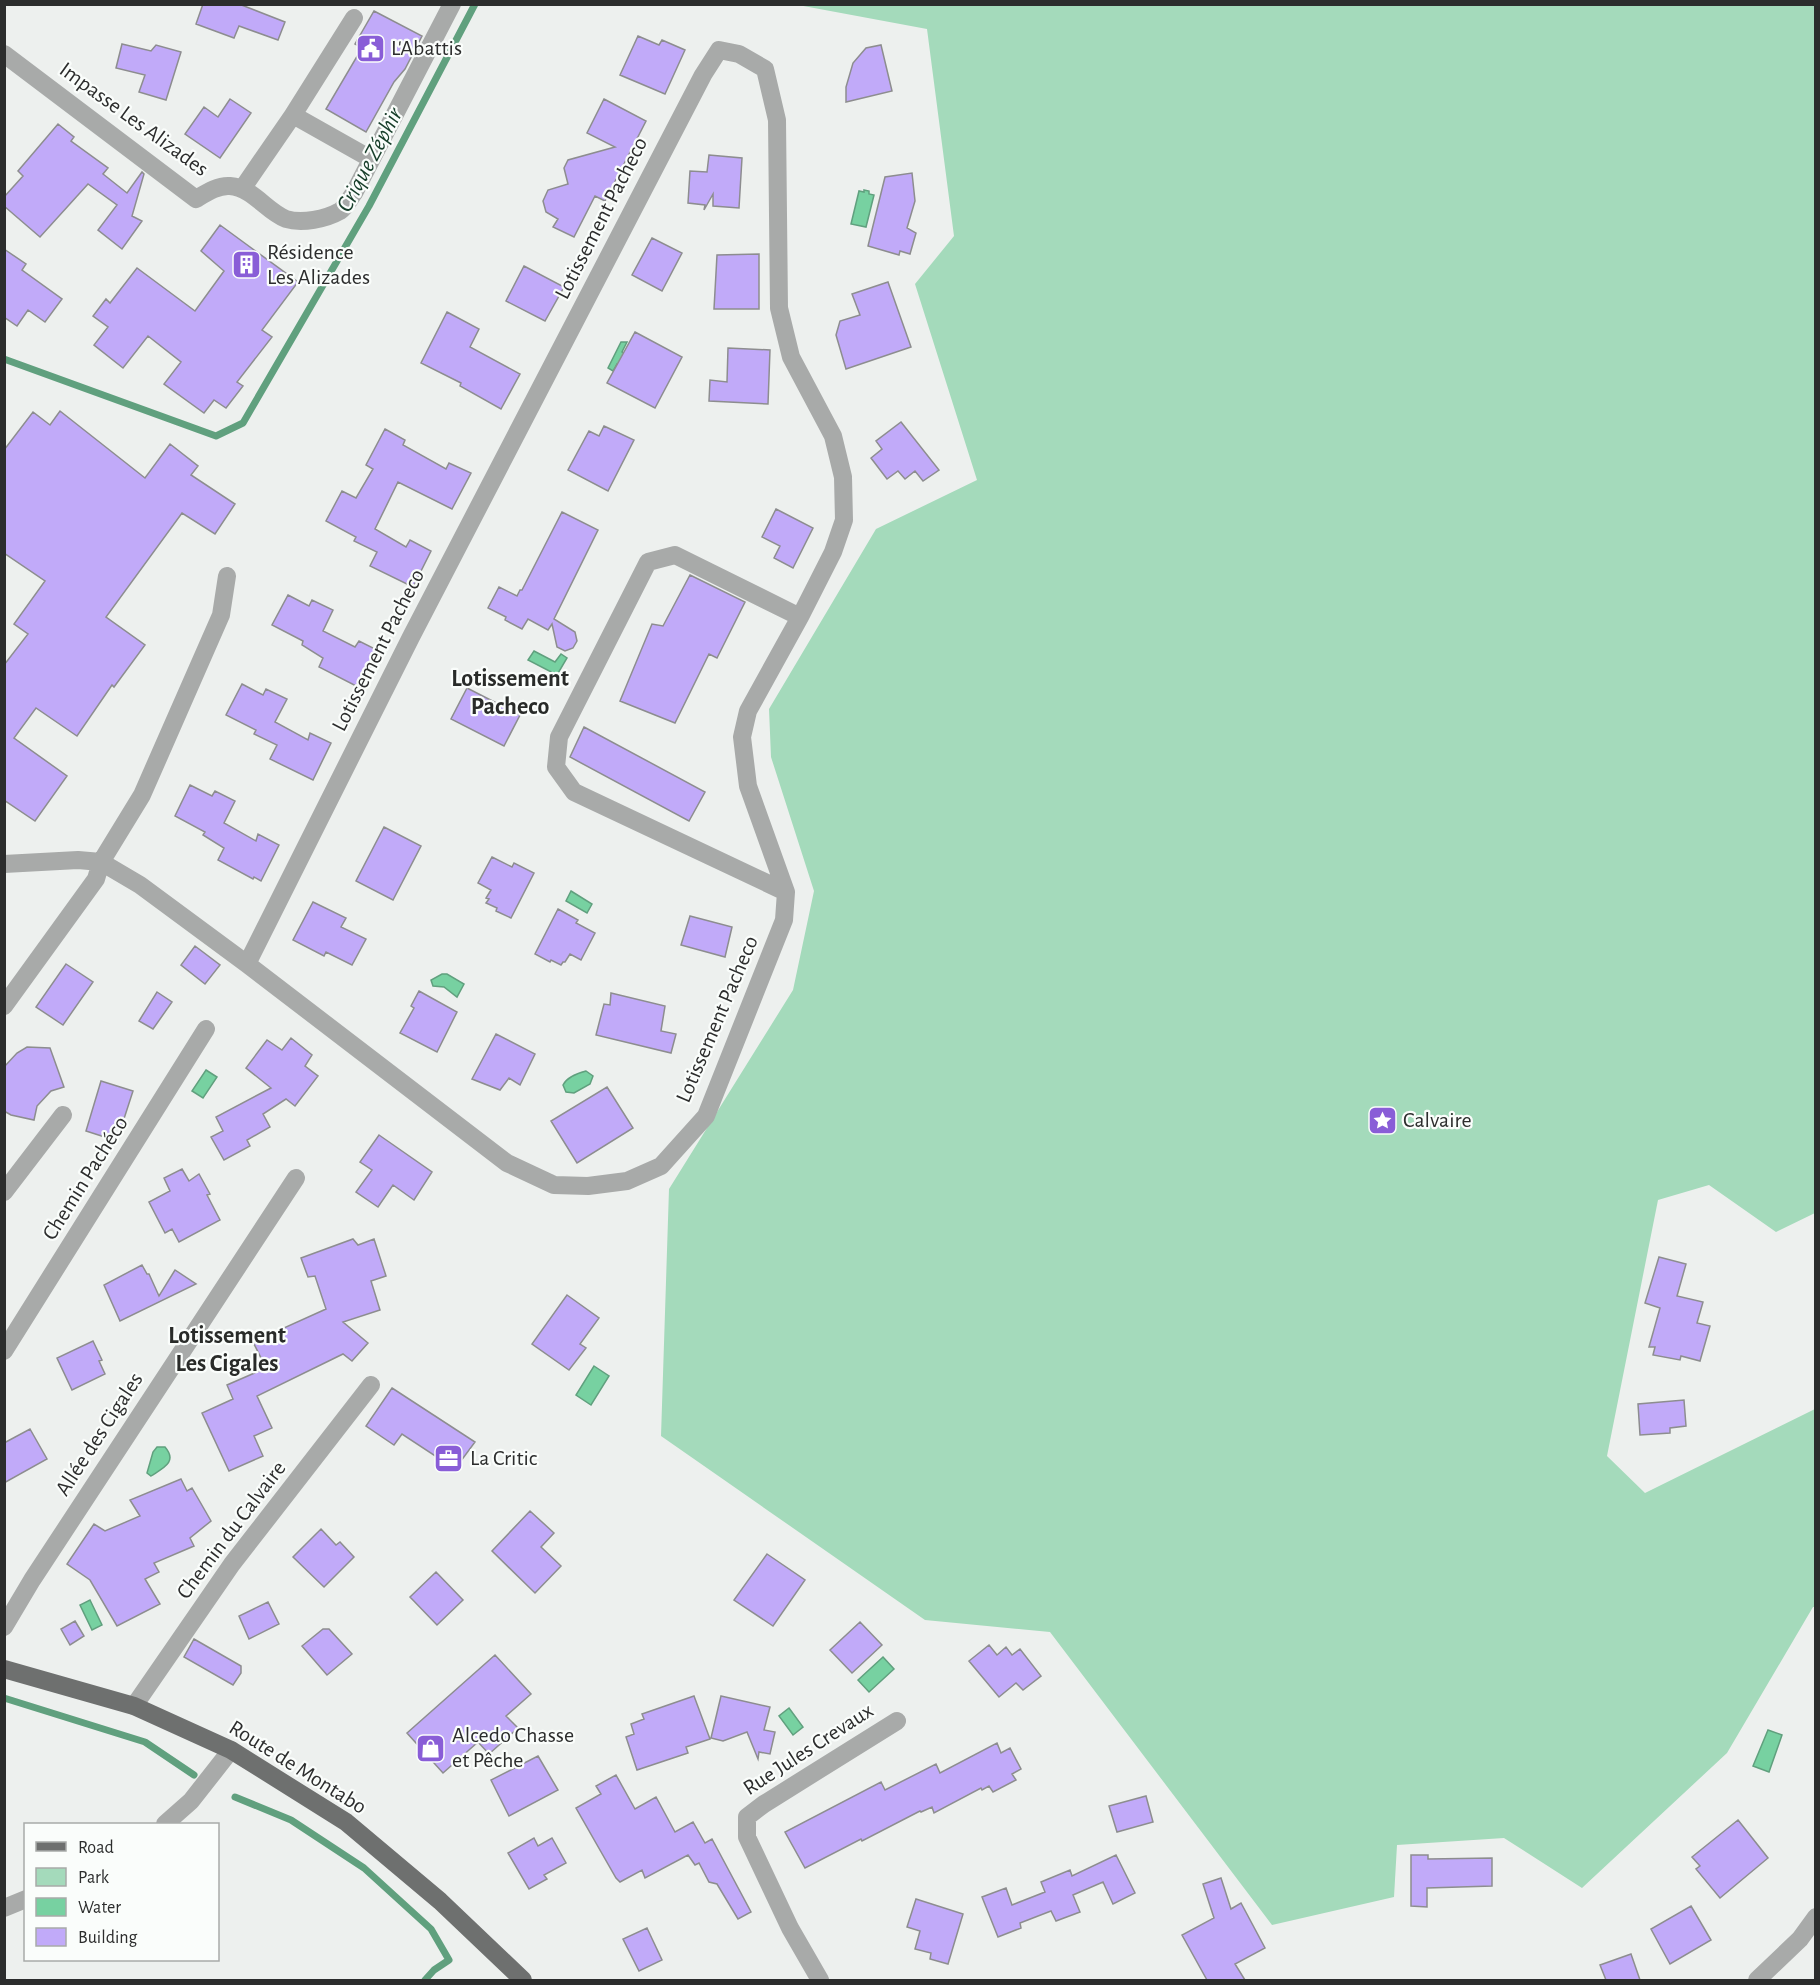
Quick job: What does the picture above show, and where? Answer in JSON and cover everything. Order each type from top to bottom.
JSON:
[{"type":"main road","name":"Route de Montabo","points":[[4,1669],[134,1706],[231,1750],[346,1822],[440,1901],[523,1980]]},
{"type":"street","points":[[354,18],[293,115],[242,189],[286,219],[306,220],[325,217],[342,210],[354,192],[452,4]]},
{"type":"street","name":"Lotissement Pacheco","points":[[101,862],[140,885],[247,964],[507,1163],[554,1185],[588,1186],[627,1181],[661,1166],[706,1116],[784,920],[786,892],[748,786],[742,737],[748,711],[833,552],[844,520],[843,477],[833,436],[791,357],[779,308],[777,120],[765,69],[739,54],[718,50],[422,616],[247,964]]},
{"type":"street","name":"Impasse Les Alizades","points":[[4,54],[195,199],[210,190],[228,186],[242,189]]},
{"type":"street","points":[[293,115],[371,159]]},
{"type":"street","points":[[786,892],[574,792],[556,767],[559,737],[648,562],[675,555],[800,617]]},
{"type":"street","points":[[4,1006],[96,879],[101,862],[142,795],[221,615],[227,576]]},
{"type":"street","points":[[4,864],[78,860],[101,862]]},
{"type":"street","name":"Chemin Pachéco","points":[[4,1351],[206,1029]]},
{"type":"street","points":[[4,1192],[63,1115]]},
{"type":"street","name":"Allée des Cigales","points":[[4,1627],[32,1580],[296,1178]]},
{"type":"street","name":"Chemin du Calvaire","points":[[134,1706],[232,1564],[371,1385]]},
{"type":"street","name":"Rue Jules Crevaux","points":[[820,1980],[790,1928],[747,1837],[747,1817],[897,1721]]},
{"type":"street","points":[[166,1823],[191,1801],[231,1750]]},
{"type":"street","points":[[4,1908],[24,1900]]},
{"type":"street","points":[[1757,1980],[1800,1939],[1815,1917]]},
{"type":"green space","points":[[798,5],[1815,5],[1815,1213],[1776,1232],[1709,1185],[1658,1200],[1607,1456],[1645,1493],[1815,1409],[1815,1607],[1727,1753],[1582,1888],[1504,1838],[1397,1845],[1394,1897],[1272,1925],[1050,1632],[925,1620],[661,1436],[669,1189],[793,990],[814,891],[771,757],[769,709],[876,529],[977,480],[915,284],[954,236],[927,29]]},
{"type":"water","points":[[864,190],[874,195],[866,227],[851,224],[859,191],[864,192]]},
{"type":"water","points":[[621,342],[627,342],[622,352],[637,359],[631,371],[617,364],[613,371],[608,368]]},
{"type":"water","points":[[534,651],[555,662],[561,654],[567,658],[557,675],[528,660]]},
{"type":"water","points":[[571,891],[592,904],[587,913],[566,901]]},
{"type":"water","points":[[447,974],[464,984],[457,997],[444,987],[433,986],[431,980]]},
{"type":"water","points":[[206,1070],[217,1077],[203,1098],[192,1091]]},
{"type":"water","points":[[586,1071],[593,1076],[590,1084],[574,1093],[566,1092],[563,1085],[565,1082]]},
{"type":"water","points":[[594,1366],[609,1376],[591,1405],[576,1395]]},
{"type":"water","points":[[157,1447],[165,1447],[170,1457],[164,1467],[151,1476],[147,1473],[153,1452]]},
{"type":"water","points":[[90,1600],[102,1625],[92,1630],[80,1605]]},
{"type":"water","points":[[883,1657],[894,1669],[869,1692],[858,1680]]},
{"type":"water","points":[[789,1708],[803,1727],[793,1735],[779,1716]]},
{"type":"water","points":[[1768,1730],[1782,1735],[1769,1772],[1753,1766]]},
{"type":"building","points":[[203,4],[239,4],[285,22],[278,40],[239,26],[234,38],[196,24]]},
{"type":"building","points":[[374,11],[422,36],[405,69],[394,82],[366,132],[326,109],[362,48],[355,44]]},
{"type":"building","points":[[638,36],[659,45],[662,40],[685,50],[665,94],[620,75]]},
{"type":"building","points":[[122,44],[151,51],[156,45],[181,52],[166,100],[139,92],[145,75],[116,68]]},
{"type":"building","points":[[881,45],[892,91],[846,102],[846,87],[853,63],[866,48]]},
{"type":"building","points":[[230,99],[251,113],[220,158],[185,134],[204,107],[218,117]]},
{"type":"building","points":[[604,99],[646,121],[605,201],[595,196],[574,237],[553,227],[558,219],[546,212],[543,201],[548,190],[568,184],[564,168],[568,160],[615,147],[587,133]]},
{"type":"building","points":[[58,124],[74,137],[71,141],[108,168],[103,174],[127,193],[142,172],[144,174],[132,216],[142,221],[122,249],[98,230],[117,205],[88,184],[40,237],[4,206],[4,197],[23,176],[18,171]]},
{"type":"building","points":[[709,155],[742,158],[739,208],[713,206],[713,194],[704,210],[705,205],[688,203],[690,171],[707,172]]},
{"type":"building","points":[[912,173],[915,201],[907,228],[916,233],[910,254],[900,251],[899,255],[868,246],[885,177]]},
{"type":"building","points":[[220,225],[298,282],[262,330],[272,337],[237,382],[243,386],[226,408],[214,400],[204,413],[164,384],[181,362],[148,336],[123,368],[94,345],[108,327],[93,316],[106,299],[110,303],[137,268],[195,311],[224,271],[201,251]]},
{"type":"building","points":[[652,238],[682,253],[662,291],[632,275]]},
{"type":"building","points":[[4,249],[26,264],[22,270],[62,299],[45,322],[28,310],[17,326],[4,317]]},
{"type":"building","points":[[759,254],[759,309],[714,309],[717,255]]},
{"type":"building","points":[[524,266],[564,287],[545,321],[506,301]]},
{"type":"building","points":[[888,282],[911,347],[846,369],[836,335],[840,321],[860,315],[852,294]]},
{"type":"building","points":[[447,312],[479,329],[470,347],[520,374],[501,409],[460,386],[461,383],[421,363]]},
{"type":"building","points":[[635,332],[682,357],[655,408],[607,383]]},
{"type":"building","points":[[728,348],[770,350],[768,404],[709,401],[710,380],[727,382]]},
{"type":"building","points":[[60,411],[145,478],[170,444],[198,466],[191,475],[235,504],[215,534],[182,513],[106,617],[145,645],[114,687],[112,685],[77,736],[36,708],[14,738],[67,776],[35,821],[4,800],[4,665],[28,634],[14,624],[45,581],[4,553],[4,450],[33,412],[50,425]]},
{"type":"building","points":[[901,422],[939,470],[923,481],[915,471],[905,479],[898,471],[887,479],[871,458],[882,449],[876,441]]},
{"type":"building","points":[[604,426],[634,440],[608,491],[568,470],[589,431],[599,436]]},
{"type":"building","points":[[385,429],[405,440],[403,445],[446,469],[449,463],[471,473],[452,509],[398,482],[375,529],[406,547],[410,540],[431,551],[413,587],[370,566],[377,552],[354,541],[356,537],[326,521],[342,491],[356,498],[373,469],[366,465]]},
{"type":"building","points":[[776,509],[813,528],[793,568],[774,558],[780,546],[762,537]]},
{"type":"building","points":[[562,512],[598,530],[554,619],[575,632],[577,641],[573,648],[565,651],[557,647],[552,624],[548,630],[528,619],[522,629],[505,620],[506,617],[488,608],[499,587],[517,596],[522,590]]},
{"type":"building","points":[[690,575],[745,602],[717,658],[709,654],[675,723],[620,701],[652,624],[663,626]]},
{"type":"building","points":[[288,595],[309,606],[312,600],[333,610],[323,631],[355,647],[359,641],[379,651],[360,688],[319,667],[323,658],[302,645],[303,641],[272,625]]},
{"type":"building","points":[[242,684],[263,695],[266,689],[287,699],[275,722],[308,740],[310,733],[331,743],[313,780],[270,759],[277,745],[254,734],[256,730],[226,715]]},
{"type":"building","points":[[467,688],[520,715],[504,746],[451,719]]},
{"type":"building","points":[[584,727],[705,792],[689,821],[570,757]]},
{"type":"building","points":[[190,785],[212,796],[215,791],[235,801],[224,823],[256,841],[258,834],[279,845],[261,881],[218,860],[224,848],[203,835],[205,832],[175,816]]},
{"type":"building","points":[[384,827],[421,846],[393,900],[356,881]]},
{"type":"building","points":[[492,857],[512,867],[514,863],[534,873],[511,918],[486,903],[491,890],[478,883]]},
{"type":"building","points":[[313,902],[346,918],[341,927],[366,939],[352,965],[326,952],[324,956],[293,940]]},
{"type":"building","points":[[558,909],[578,920],[576,923],[595,933],[581,960],[570,954],[561,965],[535,954]]},
{"type":"building","points":[[690,916],[732,927],[725,957],[681,945]]},
{"type":"building","points":[[195,946],[220,965],[205,984],[181,965]]},
{"type":"building","points":[[66,964],[93,982],[63,1025],[36,1007]]},
{"type":"building","points":[[419,991],[457,1012],[437,1052],[400,1033],[414,1008],[411,1006]]},
{"type":"building","points":[[157,992],[172,1002],[153,1029],[139,1021]]},
{"type":"building","points":[[611,993],[665,1006],[661,1031],[676,1034],[671,1053],[596,1035],[604,1004],[610,1005]]},
{"type":"building","points":[[496,1034],[535,1054],[520,1085],[509,1078],[500,1090],[472,1079]]},
{"type":"building","points":[[291,1038],[312,1055],[305,1066],[318,1076],[295,1106],[286,1099],[263,1114],[270,1127],[247,1140],[250,1146],[224,1160],[211,1137],[223,1131],[216,1117],[271,1088],[246,1068],[267,1040],[282,1050]]},
{"type":"building","points":[[27,1047],[50,1048],[64,1087],[51,1091],[37,1106],[34,1120],[11,1115],[4,1111],[4,1067],[17,1053]]},
{"type":"building","points":[[101,1081],[133,1091],[121,1128],[116,1126],[111,1139],[86,1131]]},
{"type":"building","points":[[607,1087],[633,1128],[577,1163],[551,1121]]},
{"type":"building","points":[[379,1135],[432,1172],[414,1200],[393,1185],[378,1207],[356,1192],[372,1170],[360,1162]]},
{"type":"building","points":[[182,1169],[189,1181],[199,1174],[220,1220],[179,1242],[172,1229],[165,1233],[149,1202],[170,1191],[164,1178]]},
{"type":"building","points":[[353,1239],[358,1245],[374,1239],[386,1276],[371,1281],[380,1310],[343,1322],[368,1343],[352,1361],[343,1354],[257,1396],[272,1428],[254,1436],[263,1456],[229,1471],[202,1413],[233,1399],[227,1385],[266,1368],[253,1342],[326,1309],[315,1276],[308,1277],[301,1258]]},
{"type":"building","points":[[1659,1257],[1686,1264],[1677,1296],[1703,1302],[1697,1323],[1710,1326],[1700,1361],[1681,1356],[1680,1360],[1653,1355],[1655,1347],[1649,1347],[1660,1308],[1645,1303]]},
{"type":"building","points":[[142,1265],[149,1274],[159,1296],[175,1270],[196,1284],[120,1321],[104,1285]]},
{"type":"building","points":[[567,1295],[599,1318],[580,1344],[586,1348],[569,1370],[532,1344]]},
{"type":"building","points":[[93,1341],[102,1360],[99,1361],[105,1374],[72,1390],[57,1358]]},
{"type":"building","points":[[392,1388],[475,1442],[455,1469],[402,1434],[394,1445],[366,1426]]},
{"type":"building","points":[[1684,1400],[1686,1426],[1670,1428],[1670,1433],[1640,1435],[1638,1404]]},
{"type":"building","points":[[30,1429],[47,1459],[4,1483],[4,1443]]},
{"type":"building","points":[[181,1479],[187,1491],[192,1488],[211,1521],[190,1538],[194,1546],[154,1563],[159,1572],[145,1579],[160,1604],[117,1626],[90,1580],[67,1564],[94,1524],[105,1531],[140,1516],[130,1500]]},
{"type":"building","points":[[530,1511],[554,1533],[541,1547],[561,1566],[535,1593],[492,1551]]},
{"type":"building","points":[[321,1529],[336,1545],[340,1542],[354,1557],[324,1587],[293,1557]]},
{"type":"building","points":[[767,1554],[805,1580],[773,1626],[734,1600]]},
{"type":"building","points":[[436,1572],[463,1600],[437,1625],[410,1597]]},
{"type":"building","points":[[268,1602],[279,1624],[249,1639],[239,1616]]},
{"type":"building","points":[[75,1621],[84,1636],[70,1645],[61,1629]]},
{"type":"building","points":[[860,1622],[882,1645],[852,1673],[830,1650]]},
{"type":"building","points":[[323,1629],[329,1629],[352,1654],[327,1675],[302,1646]]},
{"type":"building","points":[[194,1639],[241,1666],[241,1673],[233,1685],[184,1657]]},
{"type":"building","points":[[989,1645],[997,1655],[1006,1647],[1012,1655],[1020,1649],[1041,1676],[1023,1690],[1016,1683],[999,1697],[969,1661]]},
{"type":"building","points":[[495,1655],[531,1694],[506,1716],[518,1728],[489,1754],[478,1742],[443,1773],[407,1733]]},
{"type":"building","points":[[694,1696],[710,1739],[686,1747],[688,1753],[637,1770],[626,1737],[634,1734],[631,1724],[644,1719],[642,1714]]},
{"type":"building","points":[[721,1696],[770,1707],[764,1730],[775,1732],[770,1754],[759,1752],[758,1759],[747,1732],[723,1741],[711,1738]]},
{"type":"building","points":[[997,1743],[1001,1753],[1010,1748],[1021,1769],[1012,1774],[1016,1780],[993,1792],[989,1786],[982,1790],[981,1788],[934,1813],[932,1807],[920,1811],[805,1868],[785,1832],[881,1782],[885,1790],[936,1764],[940,1773]]},
{"type":"building","points":[[538,1756],[558,1790],[509,1816],[491,1780]]},
{"type":"building","points":[[616,1775],[635,1809],[656,1797],[675,1832],[693,1822],[705,1843],[712,1839],[751,1912],[738,1919],[717,1884],[709,1882],[699,1863],[695,1865],[688,1855],[645,1878],[642,1870],[620,1882],[616,1878],[576,1808],[601,1794],[596,1786]]},
{"type":"building","points":[[1146,1796],[1153,1822],[1117,1832],[1109,1806]]},
{"type":"building","points":[[1738,1820],[1768,1858],[1720,1898],[1696,1869],[1700,1866],[1692,1857]]},
{"type":"building","points":[[534,1838],[538,1846],[552,1838],[566,1863],[544,1875],[547,1879],[529,1889],[508,1853]]},
{"type":"building","points":[[1116,1855],[1135,1893],[1113,1904],[1103,1882],[1073,1895],[1080,1912],[1056,1921],[1051,1911],[1020,1923],[1021,1928],[998,1937],[982,1897],[1006,1888],[1012,1905],[1045,1892],[1041,1882],[1070,1870],[1072,1876]]},
{"type":"building","points":[[1411,1855],[1428,1855],[1428,1859],[1492,1858],[1492,1886],[1427,1888],[1427,1907],[1411,1906]]},
{"type":"building","points":[[1221,1878],[1231,1909],[1241,1903],[1265,1948],[1235,1964],[1245,1980],[1207,1980],[1182,1935],[1214,1918],[1203,1884]]},
{"type":"building","points":[[916,1899],[963,1914],[948,1964],[930,1959],[931,1953],[915,1949],[920,1931],[907,1927]]},
{"type":"building","points":[[1691,1906],[1711,1940],[1670,1964],[1651,1929]]},
{"type":"building","points":[[647,1928],[662,1960],[639,1971],[623,1939]]},
{"type":"building","points":[[1631,1954],[1640,1980],[1606,1980],[1600,1965]]},
{"type":"waterway","name":"Crique Zéphir","points":[[4,359],[216,436],[243,423],[369,206],[475,4]]},
{"type":"waterway","points":[[4,1698],[145,1742],[194,1775]]},
{"type":"waterway","points":[[235,1797],[291,1820],[364,1868],[431,1929],[449,1960],[434,1970],[425,1980]]},
{"type":"place","name":"L'Abattis","points":[[370,48]]},
{"type":"place","name":"Résidence Les Alizades","points":[[246,265]]},
{"type":"place","name":"Calvaire","points":[[1382,1120]]},
{"type":"place","name":"La Critic","points":[[449,1458]]},
{"type":"place","name":"Alcedo Chasse et Pêche","points":[[431,1748]]},
{"type":"district","name":"Lotissement Pacheco","points":[[510,693]]},
{"type":"district","name":"Lotissement Les Cigales","points":[[227,1350]]}]
